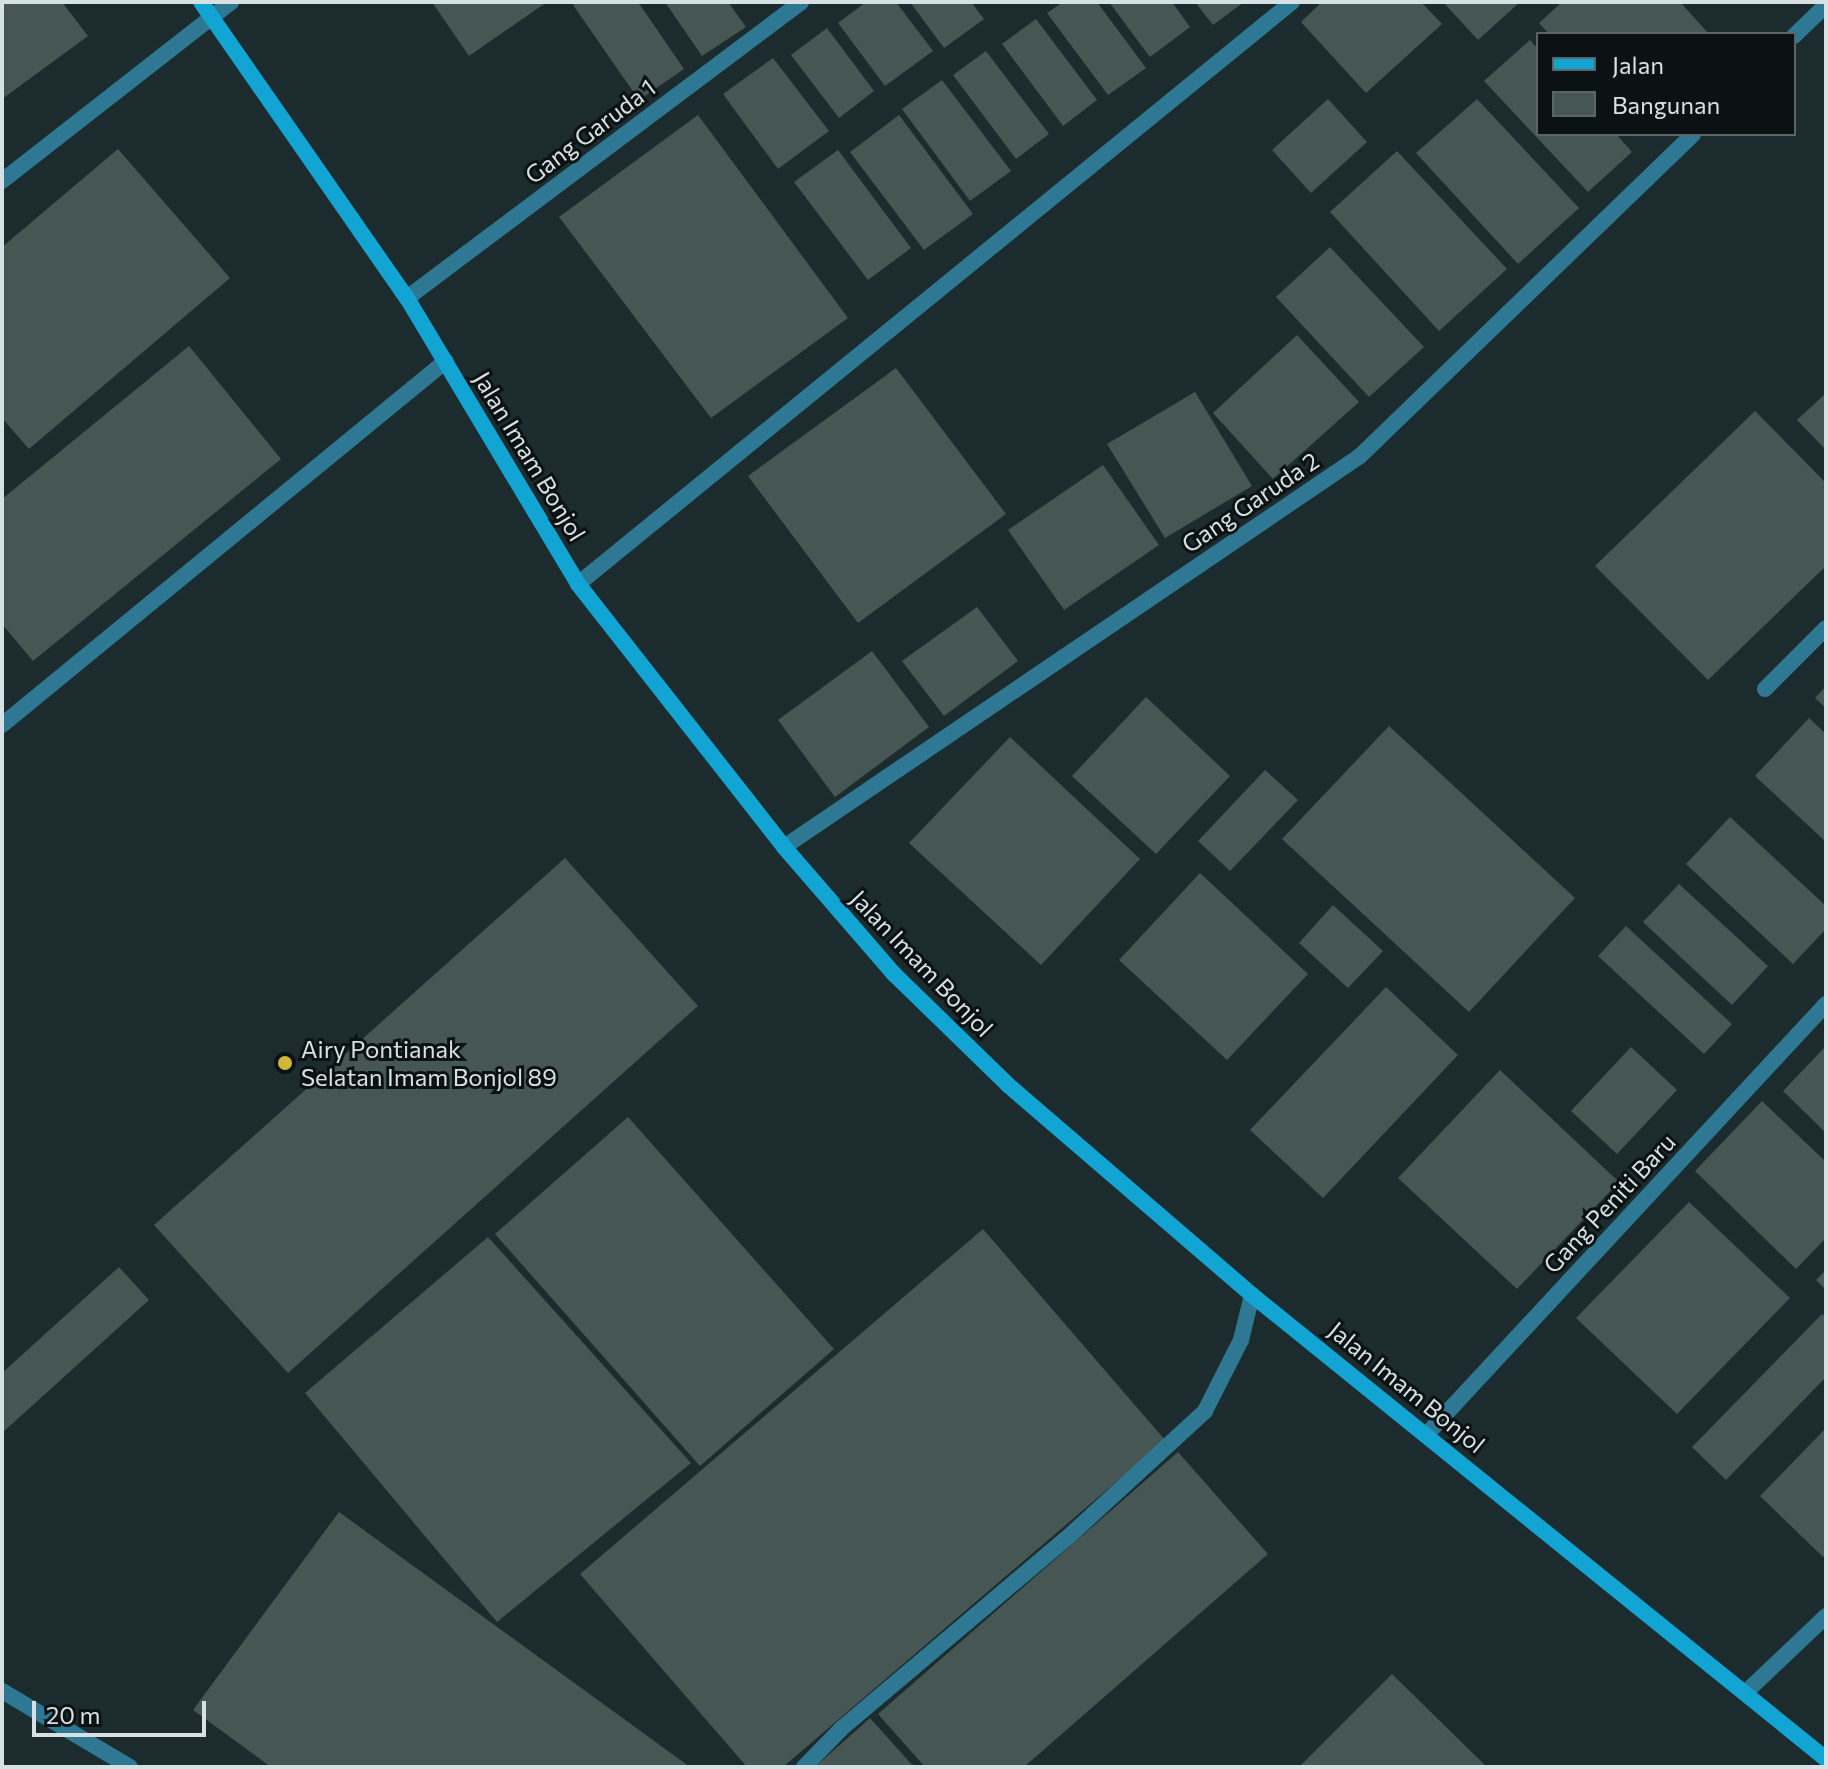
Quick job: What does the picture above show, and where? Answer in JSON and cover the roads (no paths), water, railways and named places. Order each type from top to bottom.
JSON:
[{"type":"main road","name":"Jalan Imam Bonjol","points":[[205,9],[407,298],[578,584],[784,847],[893,973],[1008,1085],[1252,1295],[1826,1759]]},
{"type":"street","points":[[2,181],[205,9],[231,2]]},
{"type":"street","name":"Gang Garuda 1","points":[[407,298],[801,2]]},
{"type":"street","points":[[578,584],[1292,2]]},
{"type":"street","points":[[1796,34],[1826,5]]},
{"type":"street","name":"Gang Garuda 2","points":[[784,847],[1360,456],[1691,136]]},
{"type":"street","points":[[2,725],[446,361]]},
{"type":"street","points":[[1765,689],[1826,628]]},
{"type":"street","name":"Gang Peniti Baru","points":[[1427,1434],[1826,1004]]},
{"type":"street","points":[[804,1767],[842,1728],[1066,1539],[1205,1411],[1241,1340],[1252,1295]]},
{"type":"street","points":[[1745,1693],[1826,1616]]},
{"type":"street","points":[[2,1691],[130,1767]]},
{"type":"place","name":"Airy Pontianak Selatan Imam Bonjol 89","points":[[285,1063]]}]
